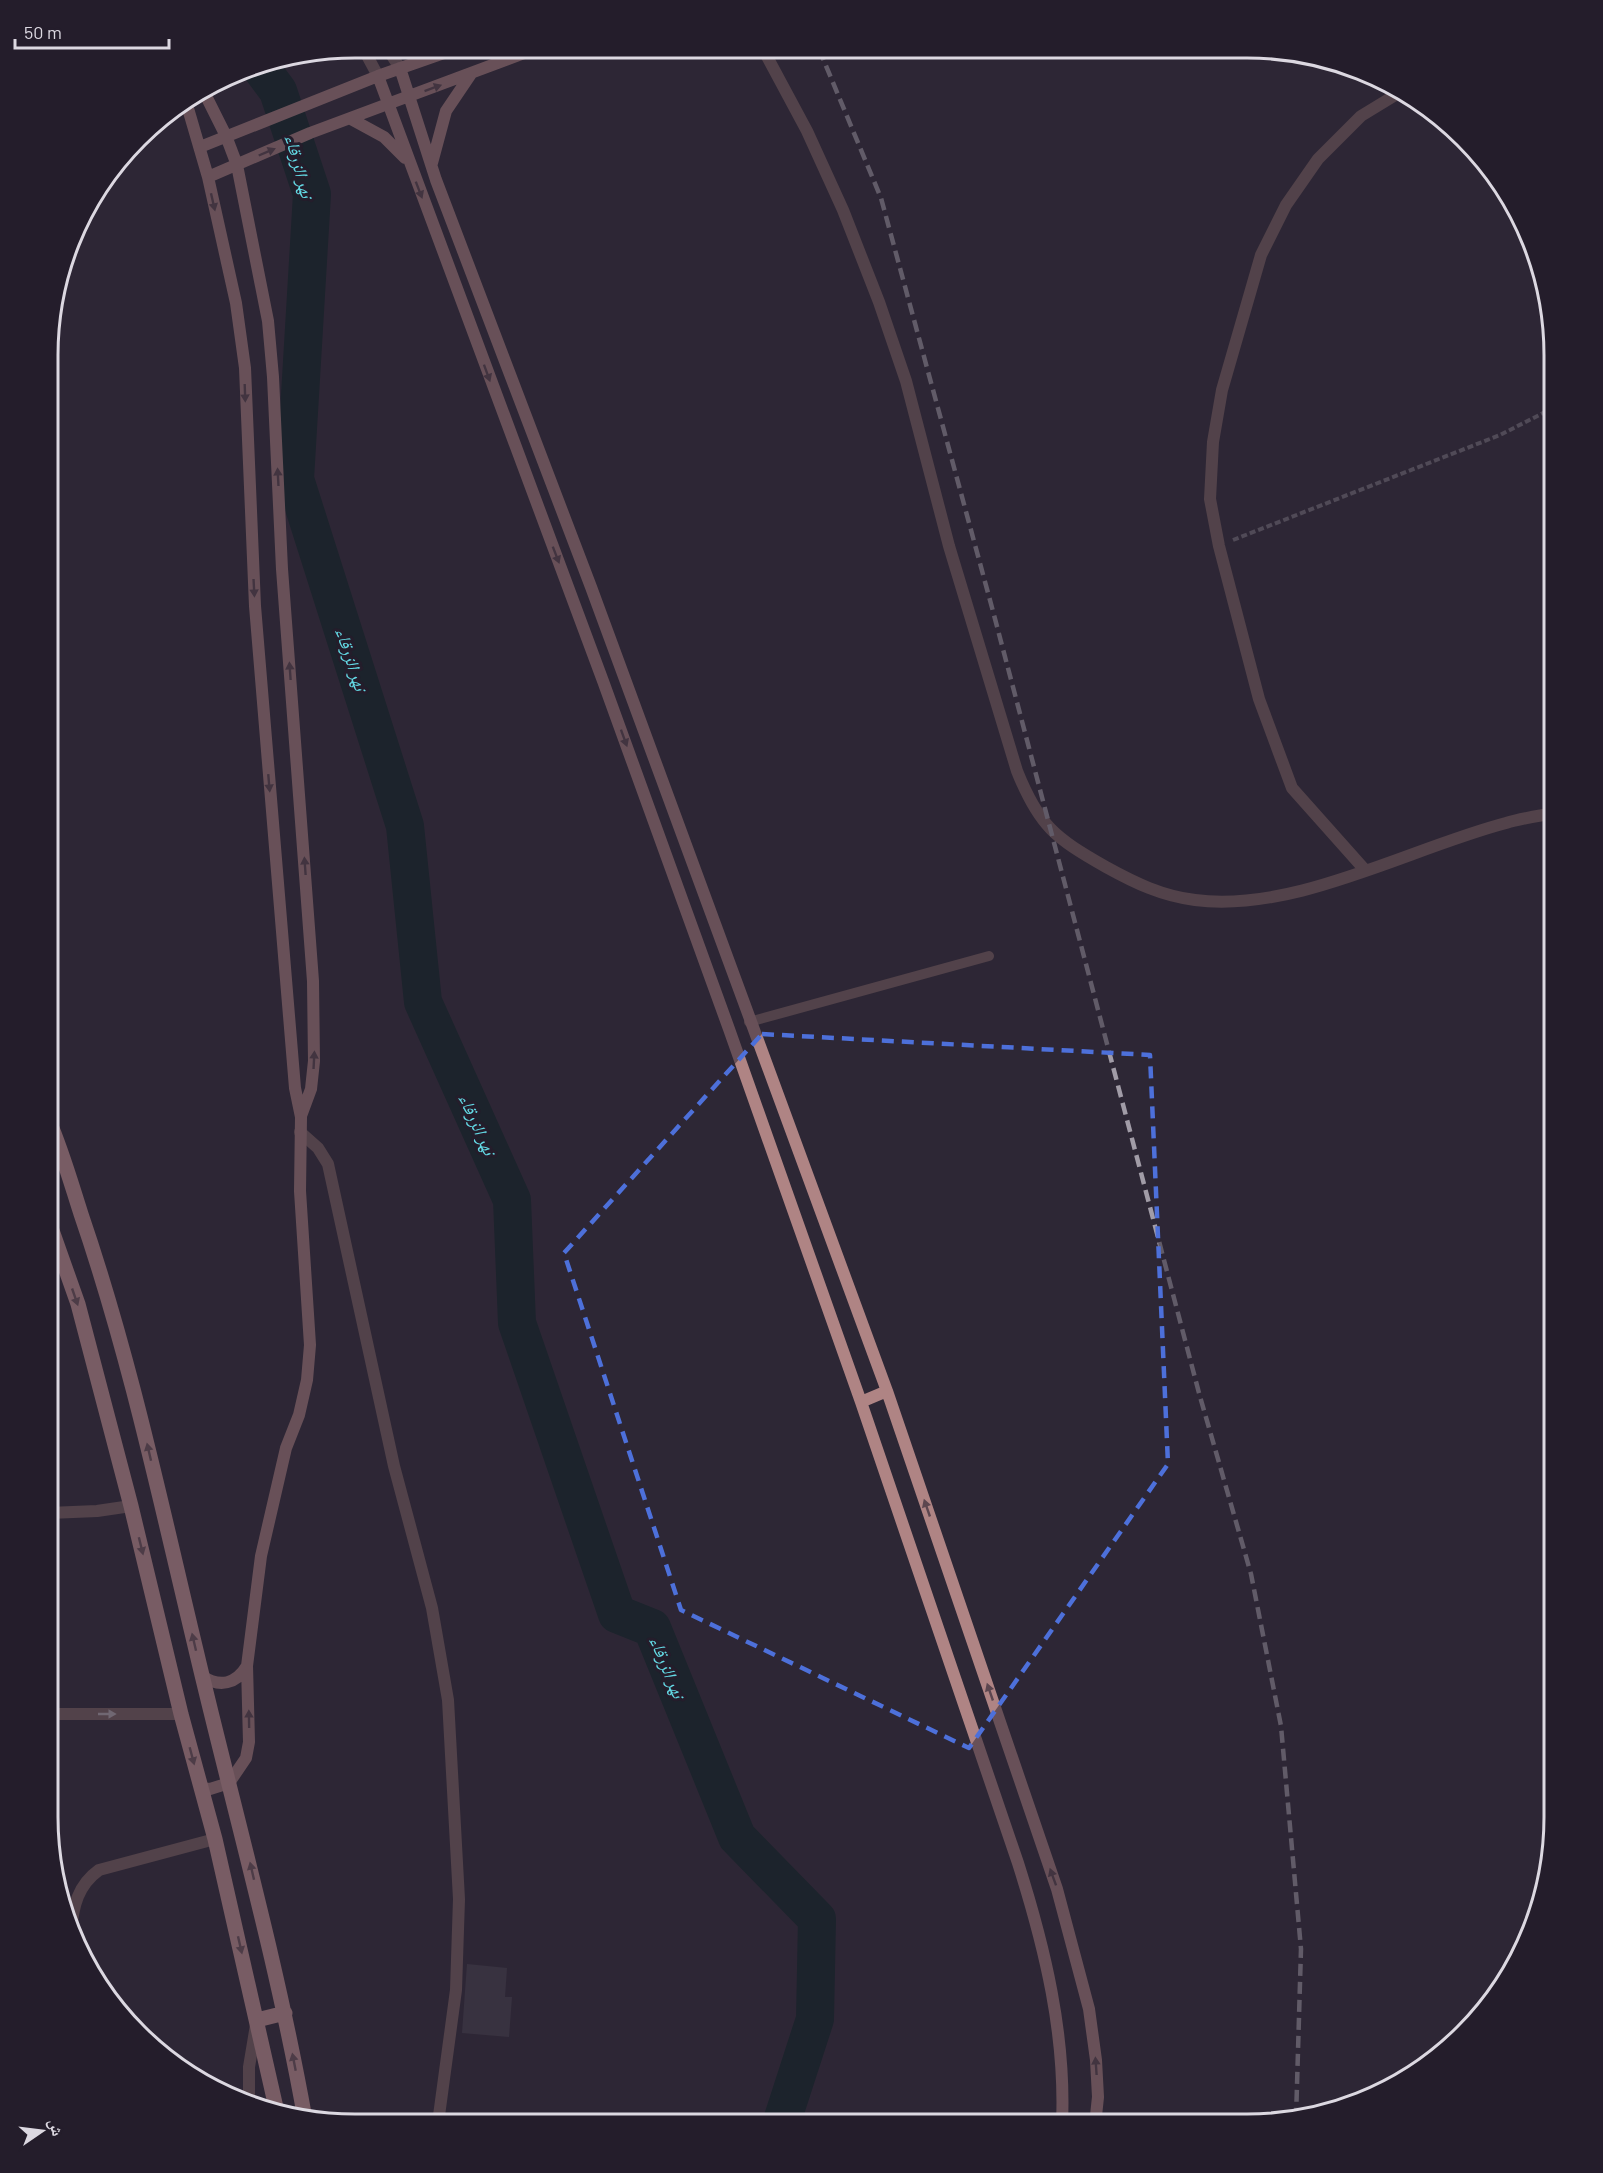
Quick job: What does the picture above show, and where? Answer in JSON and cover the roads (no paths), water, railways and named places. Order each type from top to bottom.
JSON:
[{"type":"main road","points":[[58,1147],[106,1287],[130,1369],[202,1676],[285,2013],[303,2110]]},
{"type":"main road","points":[[58,1247],[78,1304],[131,1506],[181,1714],[215,1839],[275,2103]]},
{"type":"main road","points":[[257,2020],[285,2013]]},
{"type":"street","points":[[368,58],[389,104],[409,164],[603,681],[729,1029],[861,1402],[1039,1928],[1054,1996],[1062,2077],[1062,2114]]},
{"type":"street","points":[[393,58],[410,97],[432,164],[720,934],[750,1022],[887,1391],[1058,1889],[1089,2009],[1096,2060],[1098,2097],[1096,2114]]},
{"type":"street","points":[[200,147],[428,58]]},
{"type":"street","points":[[208,177],[286,143],[510,58]]},
{"type":"street","points":[[768,58],[789,93],[820,161],[879,302],[906,381],[949,546],[1017,771],[1032,806],[1051,832],[1133,882],[1162,894],[1196,901],[1232,901],[1286,894],[1506,823],[1544,815]]},
{"type":"street","points":[[432,164],[446,111],[471,74]]},
{"type":"street","points":[[1365,870],[1293,788],[1259,699],[1219,546],[1210,499],[1213,442],[1222,390],[1262,255],[1286,205],[1318,159],[1361,116],[1393,96]]},
{"type":"street","points":[[207,98],[226,136],[237,165],[268,321],[273,377],[282,569],[313,981],[314,1061],[311,1089],[301,1117]]},
{"type":"street","points":[[189,111],[208,177],[236,303],[244,368],[255,606],[295,1088],[301,1117],[302,1238],[310,1345],[307,1380],[299,1415],[284,1459],[261,1556],[247,1666],[249,1742],[242,1765],[229,1783],[210,1789],[200,1788]]},
{"type":"street","points":[[345,121],[384,137],[409,164]]},
{"type":"street","points":[[729,1029],[750,1022]]},
{"type":"street","points":[[300,1132],[318,1148],[328,1164],[394,1466],[432,1608],[448,1700],[459,1899],[456,1990],[439,2114]]},
{"type":"street","points":[[861,1402],[887,1391]]},
{"type":"street","points":[[58,1513],[97,1512],[131,1506]]},
{"type":"street","points":[[202,1676],[222,1684],[233,1682],[247,1666]]},
{"type":"street","points":[[58,1714],[181,1714]]},
{"type":"street","points":[[71,1903],[87,1878],[99,1870],[215,1839]]},
{"type":"street","points":[[249,2095],[249,2067],[257,2020]]},
{"type":"lane","points":[[750,1022],[989,956]]},
{"type":"waterway","name":"نهر الزرقاء","points":[[265,73],[278,91],[312,194],[295,479],[405,826],[423,1002],[512,1200],[517,1323],[617,1614],[652,1628],[737,1837],[817,1919],[815,2019],[784,2114]]},
{"type":"railway","points":[[823,58],[881,198],[994,615],[1199,1393],[1251,1574],[1281,1726],[1301,1949],[1296,2110]]}]
